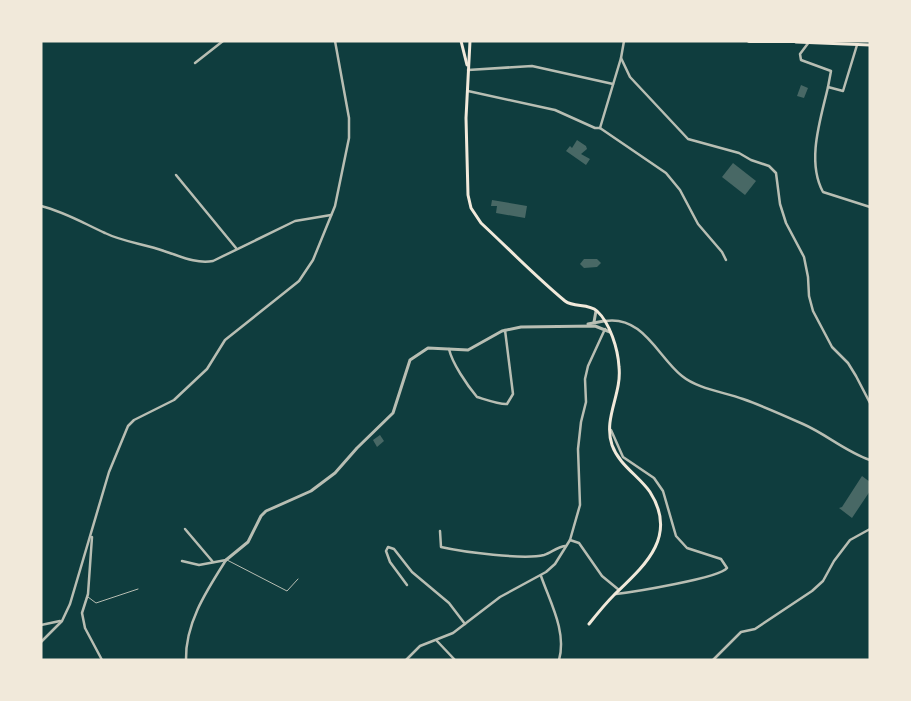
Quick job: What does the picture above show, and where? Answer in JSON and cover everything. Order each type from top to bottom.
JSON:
[{"type":"main road","points":[[461,41],[468,69]]},
{"type":"main road","points":[[470,41],[468,69],[468,194],[475,216],[566,302],[596,311],[604,321],[610,332],[620,367],[609,427],[612,446],[617,456],[649,490],[654,500],[660,523],[658,539],[649,560],[615,594],[589,624]]},
{"type":"main road","points":[[749,41],[870,45]]},
{"type":"street","points":[[195,64],[223,41]]},
{"type":"street","points":[[41,642],[62,621],[70,604],[109,472],[128,426],[134,420],[174,400],[207,369],[225,340],[299,281],[321,245],[332,215],[348,150],[350,131],[335,41]]},
{"type":"street","points":[[600,128],[621,58],[624,41]]},
{"type":"street","points":[[809,42],[800,54],[801,60],[831,71],[818,132],[815,160],[822,192],[870,207]]},
{"type":"street","points":[[828,86],[842,91],[857,45]]},
{"type":"street","points":[[621,58],[633,80],[688,138],[739,152],[751,160],[769,166],[776,173],[780,204],[786,223],[804,257],[808,278],[808,296],[813,311],[832,347],[848,363],[870,403]]},
{"type":"street","points":[[468,69],[532,66],[613,84]]},
{"type":"street","points":[[468,91],[555,110],[594,128],[600,128],[666,173],[680,190],[698,224],[722,252],[726,260]]},
{"type":"street","points":[[176,175],[236,248]]},
{"type":"street","points":[[41,206],[68,214],[116,238],[162,250],[189,260],[212,261],[295,221],[332,215]]},
{"type":"street","points":[[594,322],[596,311]]},
{"type":"street","points":[[598,326],[604,321]]},
{"type":"street","points":[[585,325],[594,322],[620,321],[636,328],[654,342],[669,364],[689,381],[745,399],[804,424],[870,460]]},
{"type":"street","points":[[186,660],[187,639],[204,594],[226,560],[248,542],[261,516],[266,511],[312,491],[325,482],[393,413],[408,365],[414,356],[428,348],[474,348],[505,330],[527,327],[553,328],[585,325],[598,326],[610,332]]},
{"type":"street","points":[[406,660],[420,646],[437,641],[465,624],[500,597],[540,576],[555,564],[570,540],[580,505],[578,449],[581,422],[586,402],[585,379],[588,366],[605,329]]},
{"type":"street","points":[[449,348],[450,355],[464,380],[477,397],[490,399],[499,404],[507,404],[513,394],[505,330]]},
{"type":"street","points":[[609,427],[624,457],[654,478],[662,491],[676,536],[688,548],[721,559],[727,568],[718,574],[691,581],[615,594]]},
{"type":"street","points":[[185,529],[213,562]]},
{"type":"street","points":[[715,659],[741,632],[754,629],[804,598],[823,581],[834,560],[850,540],[870,529]]},
{"type":"street","points":[[440,531],[441,547],[456,550],[528,556],[544,555],[565,546]]},
{"type":"street","points":[[92,533],[88,594],[82,614],[85,628],[102,660]]},
{"type":"street","points":[[570,540],[579,543],[602,576],[619,590]]},
{"type":"street","points":[[407,585],[390,562],[386,551],[388,547],[394,549],[412,572],[449,602],[465,624]]},
{"type":"street","points":[[182,561],[199,565],[226,560]]},
{"type":"street","points":[[540,576],[560,631],[559,660]]},
{"type":"street","points":[[41,625],[62,621]]},
{"type":"street","points":[[437,641],[455,660]]},
{"type":"lane","points":[[226,560],[287,590],[298,578]]},
{"type":"lane","points":[[88,594],[90,601],[96,603],[138,589]]},
{"type":"building","points":[[801,85],[808,88],[804,98],[797,96]]},
{"type":"building","points":[[577,140],[586,146],[587,149],[581,154],[590,159],[586,165],[566,151],[570,146],[572,148]]},
{"type":"building","points":[[733,163],[756,181],[745,195],[722,177]]},
{"type":"building","points":[[492,200],[527,206],[525,218],[496,213],[497,206],[491,206]]},
{"type":"building","points":[[584,259],[597,259],[601,263],[597,267],[584,268],[580,264]]},
{"type":"building","points":[[380,435],[384,441],[377,447],[373,440]]},
{"type":"building","points":[[862,476],[870,482],[870,491],[852,518],[839,508],[842,507]]}]
